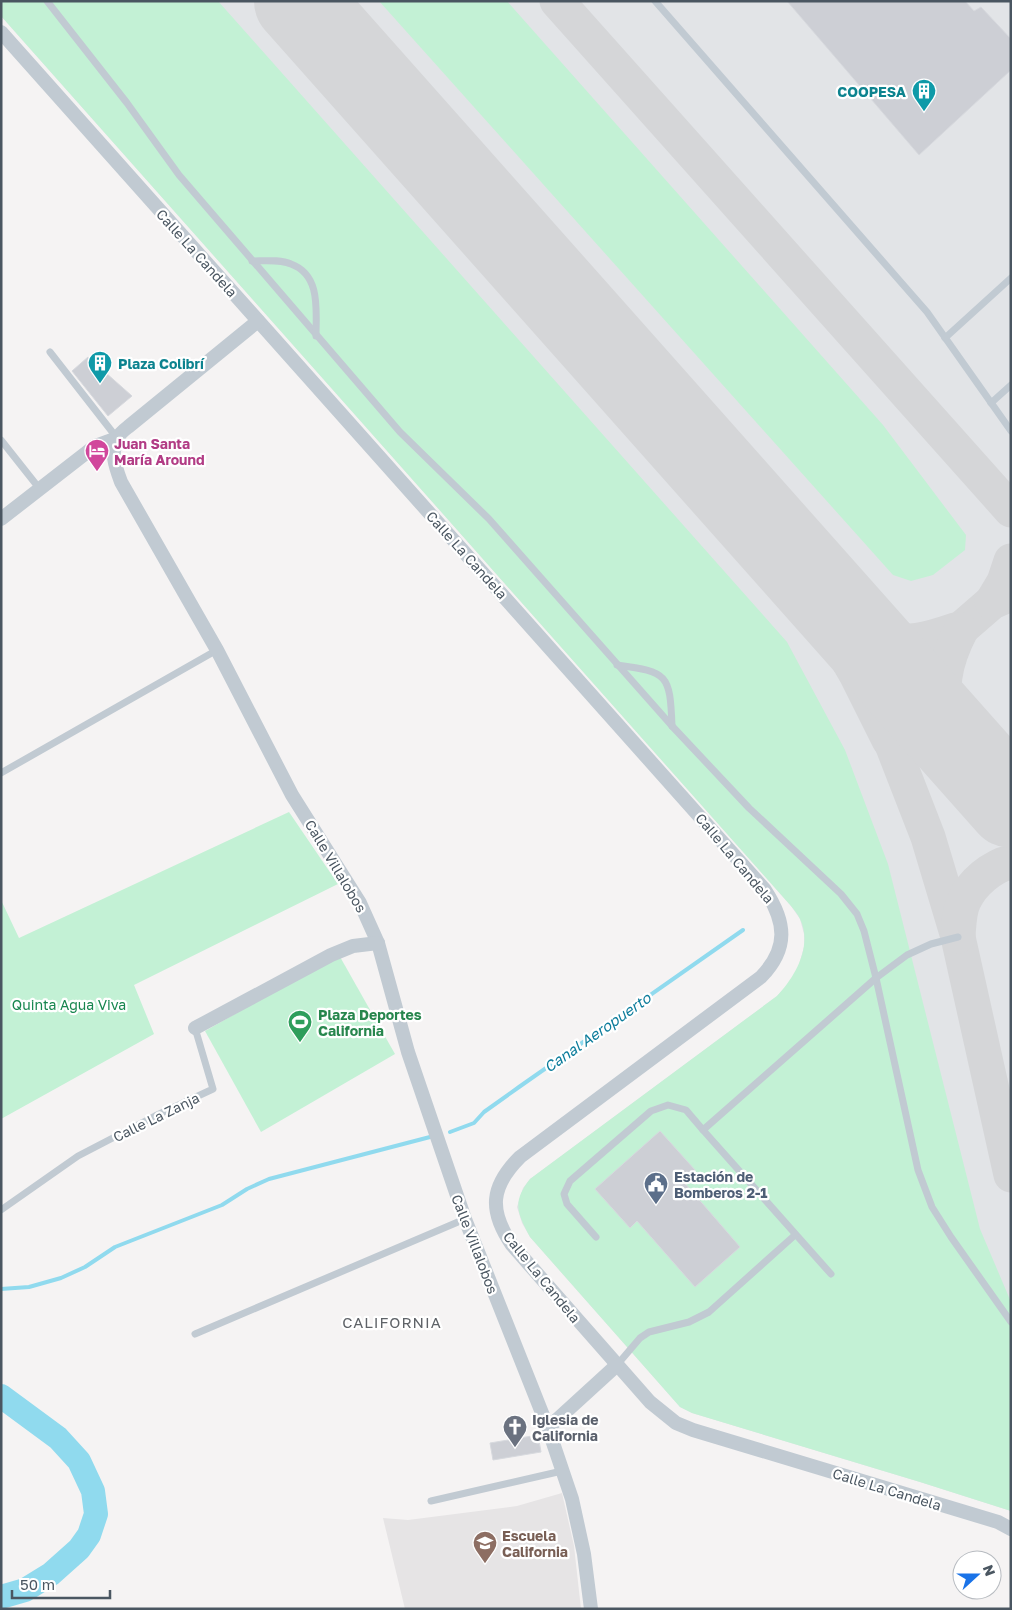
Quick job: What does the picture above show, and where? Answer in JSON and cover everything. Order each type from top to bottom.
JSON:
[{"type":"street","name":"Calle La Candela","points":[[1,32],[765,890],[775,905],[782,933],[780,946],[770,968],[761,977],[520,1157],[510,1168],[502,1179],[497,1192],[496,1207],[498,1220],[504,1234],[616,1365],[662,1413],[676,1423],[998,1522],[1011,1528]]},
{"type":"street","points":[[1,519],[95,446],[117,438],[128,426],[258,321]]},
{"type":"street","name":"Calle Villalobos","points":[[117,438],[114,450],[114,463],[121,482],[217,650],[292,795],[360,903],[378,943],[408,1052],[465,1219],[548,1428],[572,1498],[584,1554],[591,1609]]},
{"type":"street","name":"Calle La Zanja","points":[[195,1028],[331,955],[353,946],[378,943]]},
{"type":"street","points":[[548,1428],[616,1365]]},
{"type":"lane","points":[[47,1],[127,103],[179,174],[400,432],[489,519],[617,665],[749,808],[841,894],[857,914],[864,931],[876,978],[918,1170],[932,1207],[1011,1322]]},
{"type":"lane","points":[[655,1],[906,288],[1011,431]]},
{"type":"lane","points":[[252,261],[290,263],[305,272],[314,286],[316,336]]},
{"type":"lane","points":[[944,338],[1011,278]]},
{"type":"lane","points":[[50,352],[117,438]]},
{"type":"lane","points":[[991,403],[1011,385]]},
{"type":"lane","points":[[1,440],[39,488]]},
{"type":"lane","points":[[1,773],[217,650]]},
{"type":"lane","points":[[617,665],[646,669],[662,676],[668,687],[672,726]]},
{"type":"lane","points":[[704,1130],[876,978],[906,955],[931,944],[958,937]]},
{"type":"lane","name":"Calle La Zanja","points":[[1,1210],[78,1156],[155,1116],[213,1089],[195,1028]]},
{"type":"lane","points":[[596,1237],[567,1204],[564,1194],[570,1181],[651,1111],[668,1105],[686,1110],[830,1274]]},
{"type":"lane","points":[[195,1334],[465,1219]]},
{"type":"lane","points":[[616,1365],[640,1338],[649,1332],[689,1322],[709,1312],[795,1235]]},
{"type":"lane","points":[[431,1500],[562,1471]]},
{"type":"shaded area","points":[[1,1],[1011,1],[1011,1511],[692,1413],[680,1407],[530,1237],[522,1223],[517,1207],[523,1188],[530,1179],[777,996],[788,984],[798,968],[804,947],[804,934],[800,919],[791,906],[1,16]]},
{"type":"shaded area","name":"Escuela California","points":[[562,1493],[574,1546],[581,1609],[405,1609],[383,1518],[408,1520],[517,1506]]},
{"type":"green space","points":[[1,1],[218,1],[787,642],[845,750],[888,864],[980,1229],[1011,1302],[1011,1511],[692,1413],[680,1407],[530,1237],[518,1208],[521,1194],[530,1179],[777,996],[796,970],[803,950],[803,929],[800,919],[791,906],[1,16]]},
{"type":"green space","points":[[379,1],[507,1],[883,425],[966,535],[965,550],[933,575],[911,581],[893,575]]},
{"type":"green space","name":"Quinta Agua Viva","points":[[289,812],[338,884],[134,985],[154,1034],[1,1119],[1,900],[19,938]]},
{"type":"green space","name":"Plaza Deportes California","points":[[339,955],[395,1054],[261,1132],[205,1031]]},
{"type":"building","name":"COOPESA","points":[[787,1],[965,1],[974,11],[981,7],[1011,39],[1011,70],[919,155]]},
{"type":"building","name":"Plaza Colibrí","points":[[88,357],[132,396],[108,416],[72,371]]},
{"type":"building","name":"Estación de Bomberos 2-1","points":[[660,1131],[695,1170],[683,1181],[740,1247],[695,1287],[637,1221],[630,1228],[595,1189]]},
{"type":"building","name":"Iglesia de California","points":[[538,1435],[541,1452],[493,1460],[490,1443]]},
{"type":"waterway","name":"Canal Aeropuerto","points":[[450,1132],[474,1123],[484,1112],[743,930]]},
{"type":"waterway","points":[[1,1289],[29,1287],[61,1278],[85,1267],[115,1247],[222,1205],[247,1189],[269,1179],[430,1137]]},
{"type":"waterway","points":[[1,1396],[58,1438],[79,1461],[93,1491],[96,1514],[89,1535],[79,1549],[51,1574],[25,1590],[1,1597]]},
{"type":"taxiway","points":[[557,1],[1011,510]]},
{"type":"taxiway","points":[[759,519],[830,629],[856,674],[889,740]]},
{"type":"taxiway","points":[[992,602],[1004,582],[1011,561]]},
{"type":"taxiway","points":[[1011,594],[992,602],[902,680],[889,708],[888,728],[893,747],[928,837],[958,937],[1011,1175]]},
{"type":"taxiway","points":[[850,622],[874,636],[898,641],[927,639],[955,630]]},
{"type":"taxiway","points":[[961,630],[947,665],[944,689],[945,701],[947,714],[952,726],[976,765]]},
{"type":"taxiway","points":[[958,936],[961,909],[972,888],[990,871],[1011,862]]},
{"type":"runway","points":[[298,1],[1011,804]]},
{"type":"place","name":"COOPESA","points":[[924,112]]},
{"type":"place","name":"Plaza Colibrí","points":[[100,384]]},
{"type":"place","name":"Juan Santa María Around","points":[[97,472]]},
{"type":"place","name":"Plaza Deportes California","points":[[300,1043]]},
{"type":"place","name":"Estación de Bomberos 2-1","points":[[656,1205]]},
{"type":"place","name":"Iglesia de California","points":[[515,1448]]},
{"type":"place","name":"Escuela California","points":[[485,1564]]},
{"type":"district","name":"CALIFORNIA","points":[[392,1322]]}]
